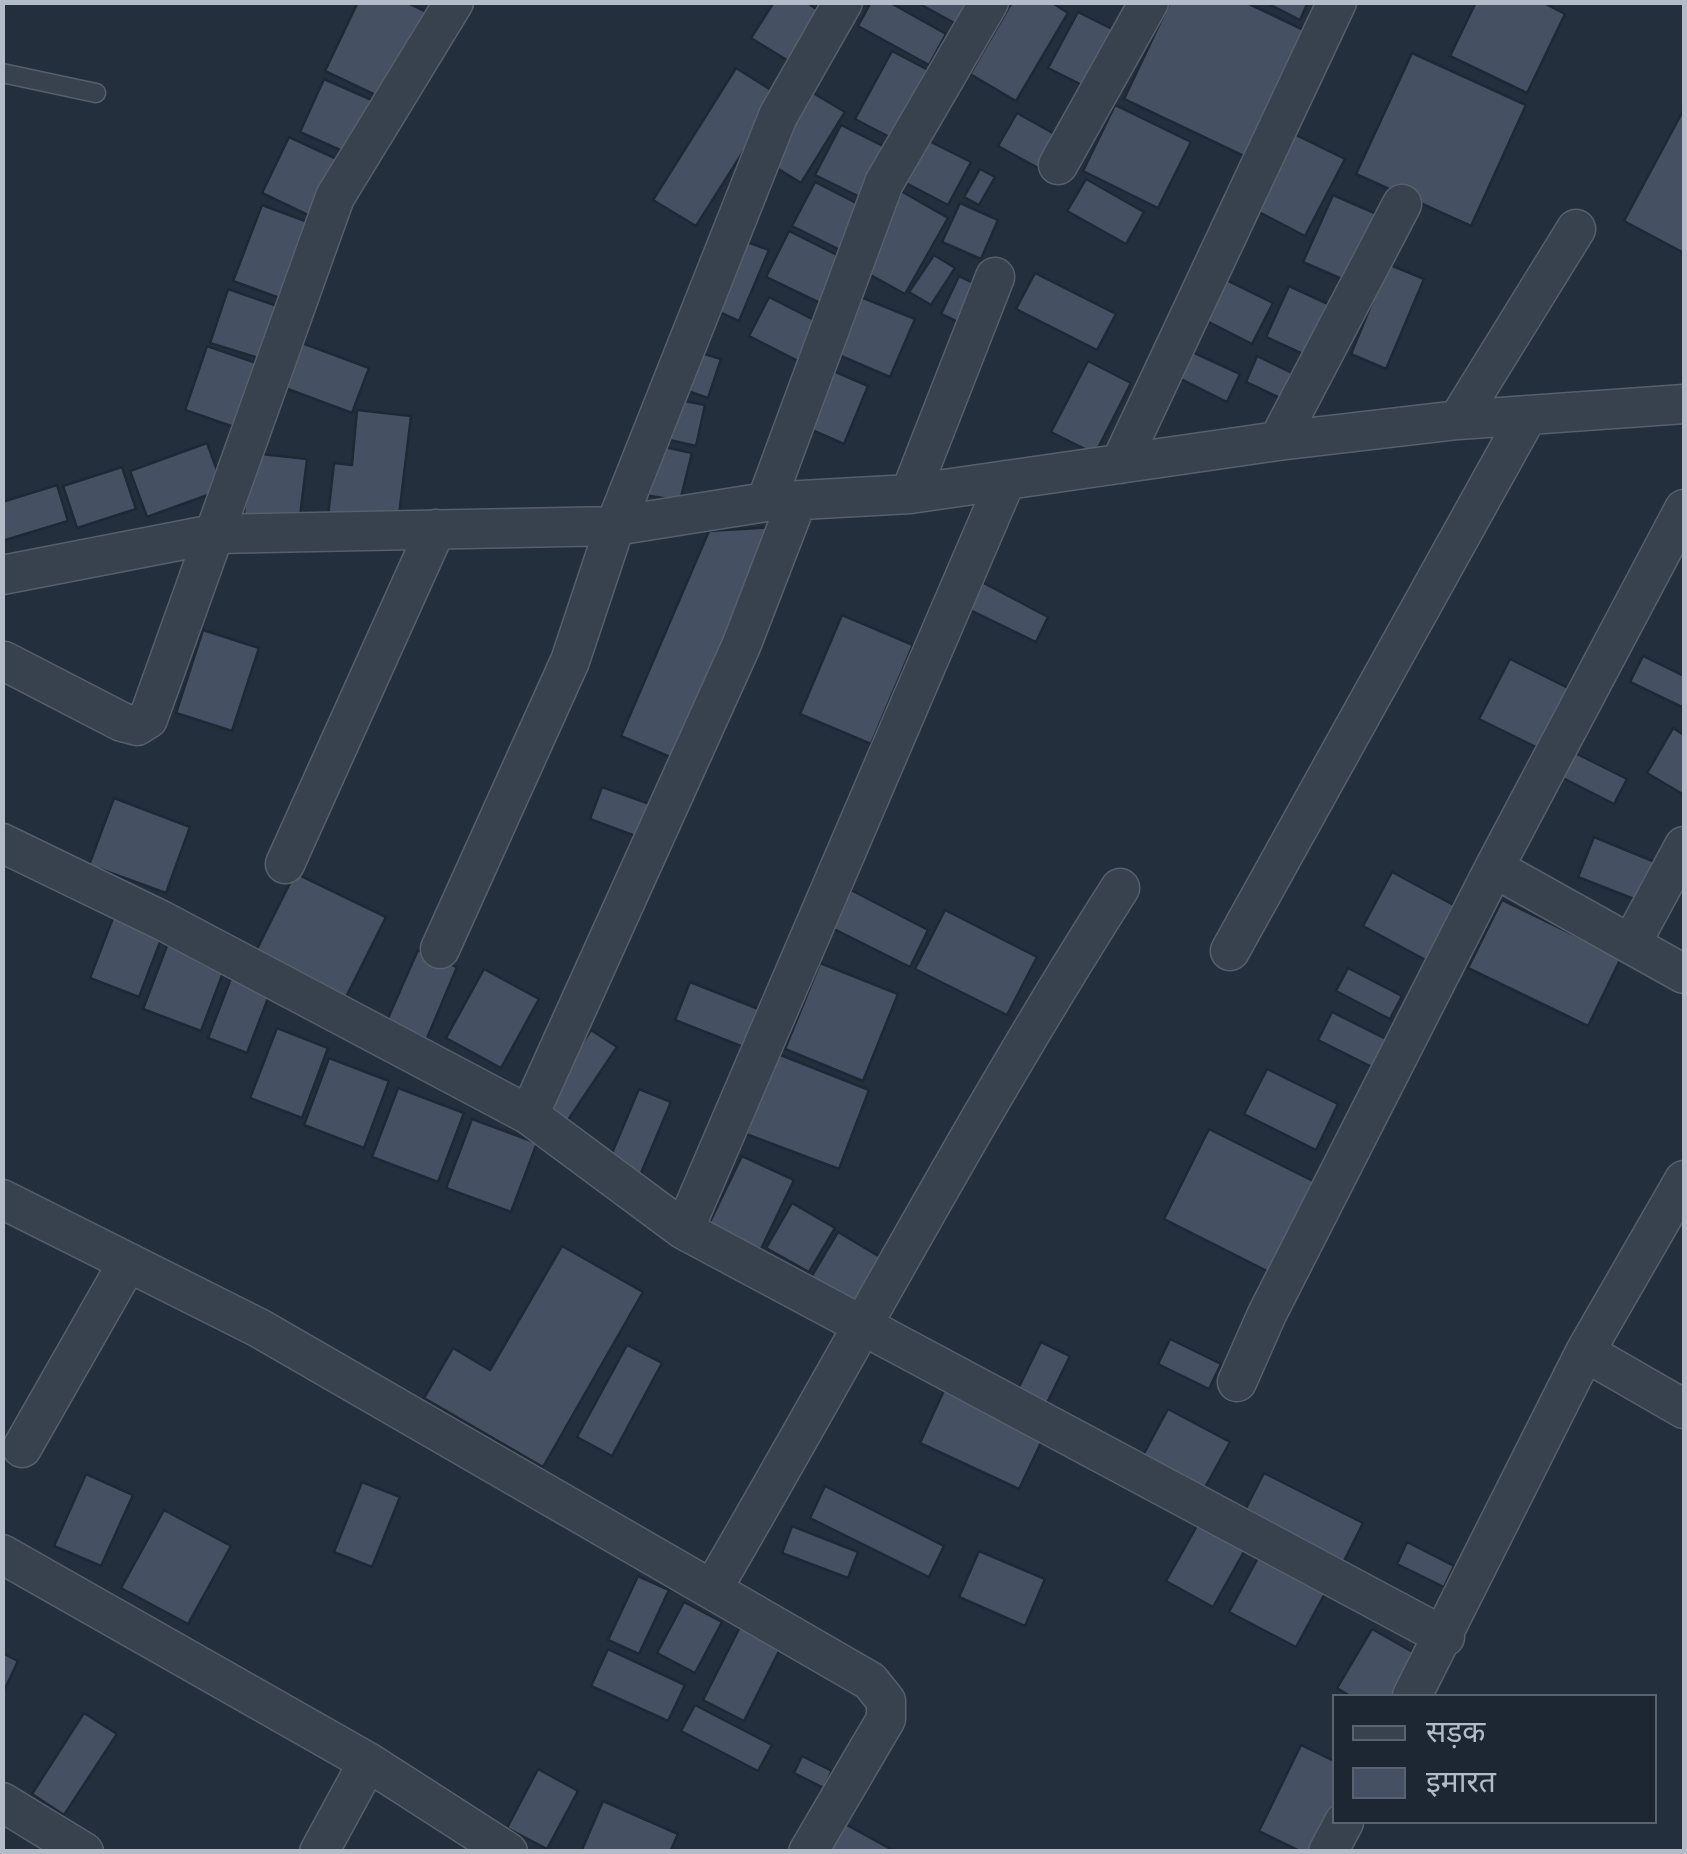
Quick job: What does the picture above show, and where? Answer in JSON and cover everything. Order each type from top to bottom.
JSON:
[{"type":"street","points":[[4,662],[122,722],[136,726],[148,719],[336,197],[454,2]]},
{"type":"street","points":[[440,949],[570,661],[615,526],[778,116],[843,2]]},
{"type":"street","points":[[528,1115],[741,646],[781,502],[884,184],[989,2]]},
{"type":"street","points":[[1058,166],[1150,2]]},
{"type":"street","points":[[1120,464],[1337,2]]},
{"type":"street","points":[[1278,441],[1402,204]]},
{"type":"street","points":[[1458,420],[1576,229]]},
{"type":"street","points":[[910,494],[995,277]]},
{"type":"street","points":[[2,575],[214,534],[615,526],[781,502],[910,494],[1278,441],[1458,420],[1684,404]]},
{"type":"street","points":[[1230,951],[1526,418]]},
{"type":"street","points":[[684,1230],[1006,480]]},
{"type":"street","points":[[1237,1382],[1267,1314],[1494,868],[1684,509]]},
{"type":"street","points":[[286,864],[436,530]]},
{"type":"street","points":[[2,843],[164,921],[528,1115],[684,1230],[867,1324],[1445,1636]]},
{"type":"street","points":[[1631,944],[1684,846]]},
{"type":"street","points":[[1494,868],[1684,974]]},
{"type":"street","points":[[713,1588],[867,1324],[997,1087],[1120,888]]},
{"type":"street","points":[[1413,1694],[1585,1352],[1684,1180]]},
{"type":"street","points":[[2,1199],[259,1328],[870,1681],[886,1701],[886,1719],[808,1852]]},
{"type":"street","points":[[22,1448],[128,1262]]},
{"type":"street","points":[[1585,1352],[1684,1409]]},
{"type":"street","points":[[2,1554],[368,1762],[508,1852]]},
{"type":"street","points":[[319,1852],[368,1762]]},
{"type":"street","points":[[2,1802],[84,1852]]},
{"type":"street","points":[[1328,1852],[1343,1824]]},
{"type":"lane","points":[[2,74],[96,92]]},
{"type":"building","points":[[358,2],[406,2],[431,14],[388,101],[325,71]]},
{"type":"building","points":[[774,2],[806,2],[822,13],[790,62],[751,38]]},
{"type":"building","points":[[871,2],[889,2],[946,34],[929,65],[858,26]]},
{"type":"building","points":[[916,2],[972,2],[960,26]]},
{"type":"building","points":[[1012,2],[1051,2],[1068,13],[1016,101],[970,74]]},
{"type":"building","points":[[1170,2],[1245,2],[1308,32],[1248,158],[1124,99]]},
{"type":"building","points":[[1265,2],[1308,2],[1300,20]]},
{"type":"building","points":[[1476,2],[1542,2],[1565,14],[1527,93],[1450,56]]},
{"type":"building","points":[[1078,12],[1122,34],[1092,90],[1048,68]]},
{"type":"building","points":[[892,51],[932,72],[895,140],[855,119]]},
{"type":"building","points":[[1412,53],[1526,105],[1471,226],[1356,174]]},
{"type":"building","points":[[736,68],[779,95],[696,226],[653,200]]},
{"type":"building","points":[[324,79],[381,104],[358,158],[300,132]]},
{"type":"building","points":[[808,90],[845,112],[801,183],[764,160]]},
{"type":"building","points":[[1115,105],[1191,142],[1158,208],[1083,171]]},
{"type":"building","points":[[1684,109],[1684,253],[1624,221]]},
{"type":"building","points":[[1017,113],[1058,136],[1040,169],[998,146]]},
{"type":"building","points":[[841,125],[889,149],[864,199],[815,175]]},
{"type":"building","points":[[1294,134],[1345,159],[1305,236],[1255,210]]},
{"type":"building","points":[[289,137],[339,160],[312,217],[262,193]]},
{"type":"building","points":[[929,141],[971,162],[948,205],[906,183]]},
{"type":"building","points":[[980,169],[995,177],[979,205],[964,197]]},
{"type":"building","points":[[1086,179],[1144,212],[1126,244],[1067,211]]},
{"type":"building","points":[[815,182],[862,206],[840,250],[792,226]]},
{"type":"building","points":[[901,191],[948,218],[905,294],[858,268]]},
{"type":"building","points":[[1333,195],[1379,215],[1349,282],[1303,262]]},
{"type":"building","points":[[960,203],[998,220],[981,259],[942,242]]},
{"type":"building","points":[[262,205],[313,224],[285,300],[233,281]]},
{"type":"building","points":[[789,231],[843,258],[820,303],[766,277]]},
{"type":"building","points":[[739,239],[769,250],[739,321],[710,308]]},
{"type":"building","points":[[934,255],[955,268],[931,305],[909,292]]},
{"type":"building","points":[[1388,264],[1424,279],[1386,369],[1351,354]]},
{"type":"building","points":[[1035,273],[1116,314],[1097,350],[1016,309]]},
{"type":"building","points":[[959,276],[976,284],[958,322],[941,314]]},
{"type":"building","points":[[1222,278],[1273,303],[1252,344],[1201,318]]},
{"type":"building","points":[[1289,286],[1328,304],[1305,355],[1266,337]]},
{"type":"building","points":[[228,289],[283,308],[265,360],[210,343]]},
{"type":"building","points":[[851,293],[915,319],[890,377],[827,350]]},
{"type":"building","points":[[769,297],[820,323],[800,362],[749,336]]},
{"type":"building","points":[[302,343],[369,368],[352,413],[285,388]]},
{"type":"building","points":[[207,346],[262,365],[240,429],[185,410]]},
{"type":"building","points":[[691,350],[721,359],[708,398],[679,388]]},
{"type":"building","points":[[1188,350],[1240,374],[1227,402],[1175,376]]},
{"type":"building","points":[[1257,356],[1294,374],[1282,399],[1246,382]]},
{"type":"building","points":[[1088,361],[1131,383],[1095,454],[1051,432]]},
{"type":"building","points":[[829,369],[868,386],[844,444],[805,427]]},
{"type":"building","points":[[669,398],[705,405],[696,446],[661,438]]},
{"type":"building","points":[[357,410],[411,416],[398,524],[328,516],[334,463],[352,465]]},
{"type":"building","points":[[207,443],[224,489],[147,517],[130,471]]},
{"type":"building","points":[[650,444],[692,453],[680,501],[639,494]]},
{"type":"building","points":[[252,453],[307,459],[299,525],[243,519]]},
{"type":"building","points":[[122,467],[136,509],[77,528],[63,486]]},
{"type":"building","points":[[57,485],[68,521],[2,541],[2,502]]},
{"type":"building","points":[[775,527],[675,759],[621,736],[709,531]]},
{"type":"building","points":[[978,580],[1048,617],[1036,642],[964,607]]},
{"type":"building","points":[[842,615],[913,645],[871,744],[800,714]]},
{"type":"building","points":[[203,630],[259,648],[232,731],[176,713]]},
{"type":"building","points":[[1643,656],[1684,676],[1684,708],[1630,682]]},
{"type":"building","points":[[1510,659],[1570,689],[1540,749],[1479,719]]},
{"type":"building","points":[[1673,728],[1684,735],[1684,795],[1647,773]]},
{"type":"building","points":[[1571,751],[1627,779],[1614,804],[1559,776]]},
{"type":"building","points":[[602,787],[658,807],[646,840],[590,819]]},
{"type":"building","points":[[114,798],[190,827],[166,893],[89,865]]},
{"type":"building","points":[[1594,837],[1655,862],[1639,901],[1578,877]]},
{"type":"building","points":[[1392,872],[1461,909],[1431,963],[1363,926]]},
{"type":"building","points":[[295,873],[386,917],[346,997],[255,953]]},
{"type":"building","points":[[851,890],[928,930],[910,967],[832,928]]},
{"type":"building","points":[[1502,900],[1621,958],[1588,1026],[1468,968]]},
{"type":"building","points":[[116,910],[165,929],[139,997],[90,978]]},
{"type":"building","points":[[945,910],[1037,957],[1007,1015],[915,969]]},
{"type":"building","points":[[168,943],[226,965],[201,1031],[143,1009]]},
{"type":"building","points":[[418,950],[457,967],[425,1043],[385,1025]]},
{"type":"building","points":[[820,963],[898,994],[863,1081],[785,1049]]},
{"type":"building","points":[[1348,968],[1402,996],[1390,1019],[1336,991]]},
{"type":"building","points":[[484,969],[539,999],[501,1068],[446,1038]]},
{"type":"building","points":[[233,973],[272,988],[247,1053],[208,1038]]},
{"type":"building","points":[[690,982],[766,1012],[751,1050],[675,1020]]},
{"type":"building","points":[[1332,1012],[1390,1041],[1376,1069],[1318,1040]]},
{"type":"building","points":[[277,1028],[328,1048],[302,1118],[250,1098]]},
{"type":"building","points":[[591,1030],[617,1047],[566,1123],[541,1106]]},
{"type":"building","points":[[778,1054],[869,1090],[839,1169],[746,1134]]},
{"type":"building","points":[[329,1058],[389,1081],[364,1148],[304,1125]]},
{"type":"building","points":[[1267,1069],[1338,1104],[1316,1150],[1244,1114]]},
{"type":"building","points":[[398,1088],[464,1113],[438,1182],[372,1157]]},
{"type":"building","points":[[639,1089],[671,1102],[636,1185],[604,1172]]},
{"type":"building","points":[[472,1119],[537,1143],[511,1212],[446,1188]]},
{"type":"building","points":[[1209,1129],[1315,1182],[1269,1272],[1164,1219]]},
{"type":"building","points":[[742,1156],[794,1180],[759,1253],[707,1228]]},
{"type":"building","points":[[792,1203],[835,1228],[809,1272],[766,1248]]},
{"type":"building","points":[[838,1232],[885,1260],[857,1306],[810,1279]]},
{"type":"building","points":[[562,1246],[643,1292],[543,1467],[424,1398],[453,1348],[490,1370]]},
{"type":"building","points":[[1170,1339],[1221,1364],[1209,1389],[1158,1364]]},
{"type":"building","points":[[1041,1342],[1070,1356],[1044,1409],[1015,1395]]},
{"type":"building","points":[[627,1345],[662,1363],[612,1456],[577,1437]]},
{"type":"building","points":[[946,1386],[1046,1432],[1019,1489],[920,1443]]},
{"type":"building","points":[[1168,1409],[1230,1442],[1203,1491],[1141,1459]]},
{"type":"building","points":[[1264,1473],[1363,1523],[1341,1567],[1242,1516]]},
{"type":"building","points":[[86,1474],[133,1495],[101,1566],[54,1546]]},
{"type":"building","points":[[362,1482],[400,1497],[372,1567],[334,1552]]},
{"type":"building","points":[[825,1486],[944,1546],[929,1577],[810,1518]]},
{"type":"building","points":[[164,1510],[231,1546],[188,1624],[121,1588]]},
{"type":"building","points":[[1198,1524],[1245,1550],[1213,1607],[1166,1581]]},
{"type":"building","points":[[792,1526],[858,1552],[848,1578],[782,1553]]},
{"type":"building","points":[[1407,1542],[1454,1566],[1444,1587],[1397,1564]]},
{"type":"building","points":[[1262,1550],[1329,1586],[1296,1647],[1229,1612]]},
{"type":"building","points":[[979,1551],[1045,1579],[1025,1626],[959,1597]]},
{"type":"building","points":[[638,1576],[669,1590],[639,1654],[608,1640]]},
{"type":"building","points":[[684,1602],[722,1622],[695,1673],[657,1653]]},
{"type":"building","points":[[741,1625],[782,1645],[744,1721],[703,1700]]},
{"type":"building","points":[[1372,1629],[1418,1655],[1394,1694],[1347,1694],[1337,1688]]},
{"type":"building","points":[[608,1649],[685,1685],[668,1721],[591,1686]]},
{"type":"building","points":[[2,1653],[18,1661],[2,1695]]},
{"type":"building","points":[[695,1705],[772,1745],[758,1771],[681,1731]]},
{"type":"building","points":[[84,1713],[117,1734],[64,1815],[32,1794]]},
{"type":"building","points":[[1301,1745],[1332,1760],[1332,1824],[1319,1852],[1302,1852],[1259,1831]]},
{"type":"building","points":[[802,1756],[832,1771],[824,1788],[794,1773]]},
{"type":"building","points":[[538,1769],[578,1791],[547,1849],[507,1828]]},
{"type":"building","points":[[603,1801],[678,1834],[670,1852],[581,1852]]},
{"type":"building","points":[[836,1819],[896,1852],[819,1852]]}]
